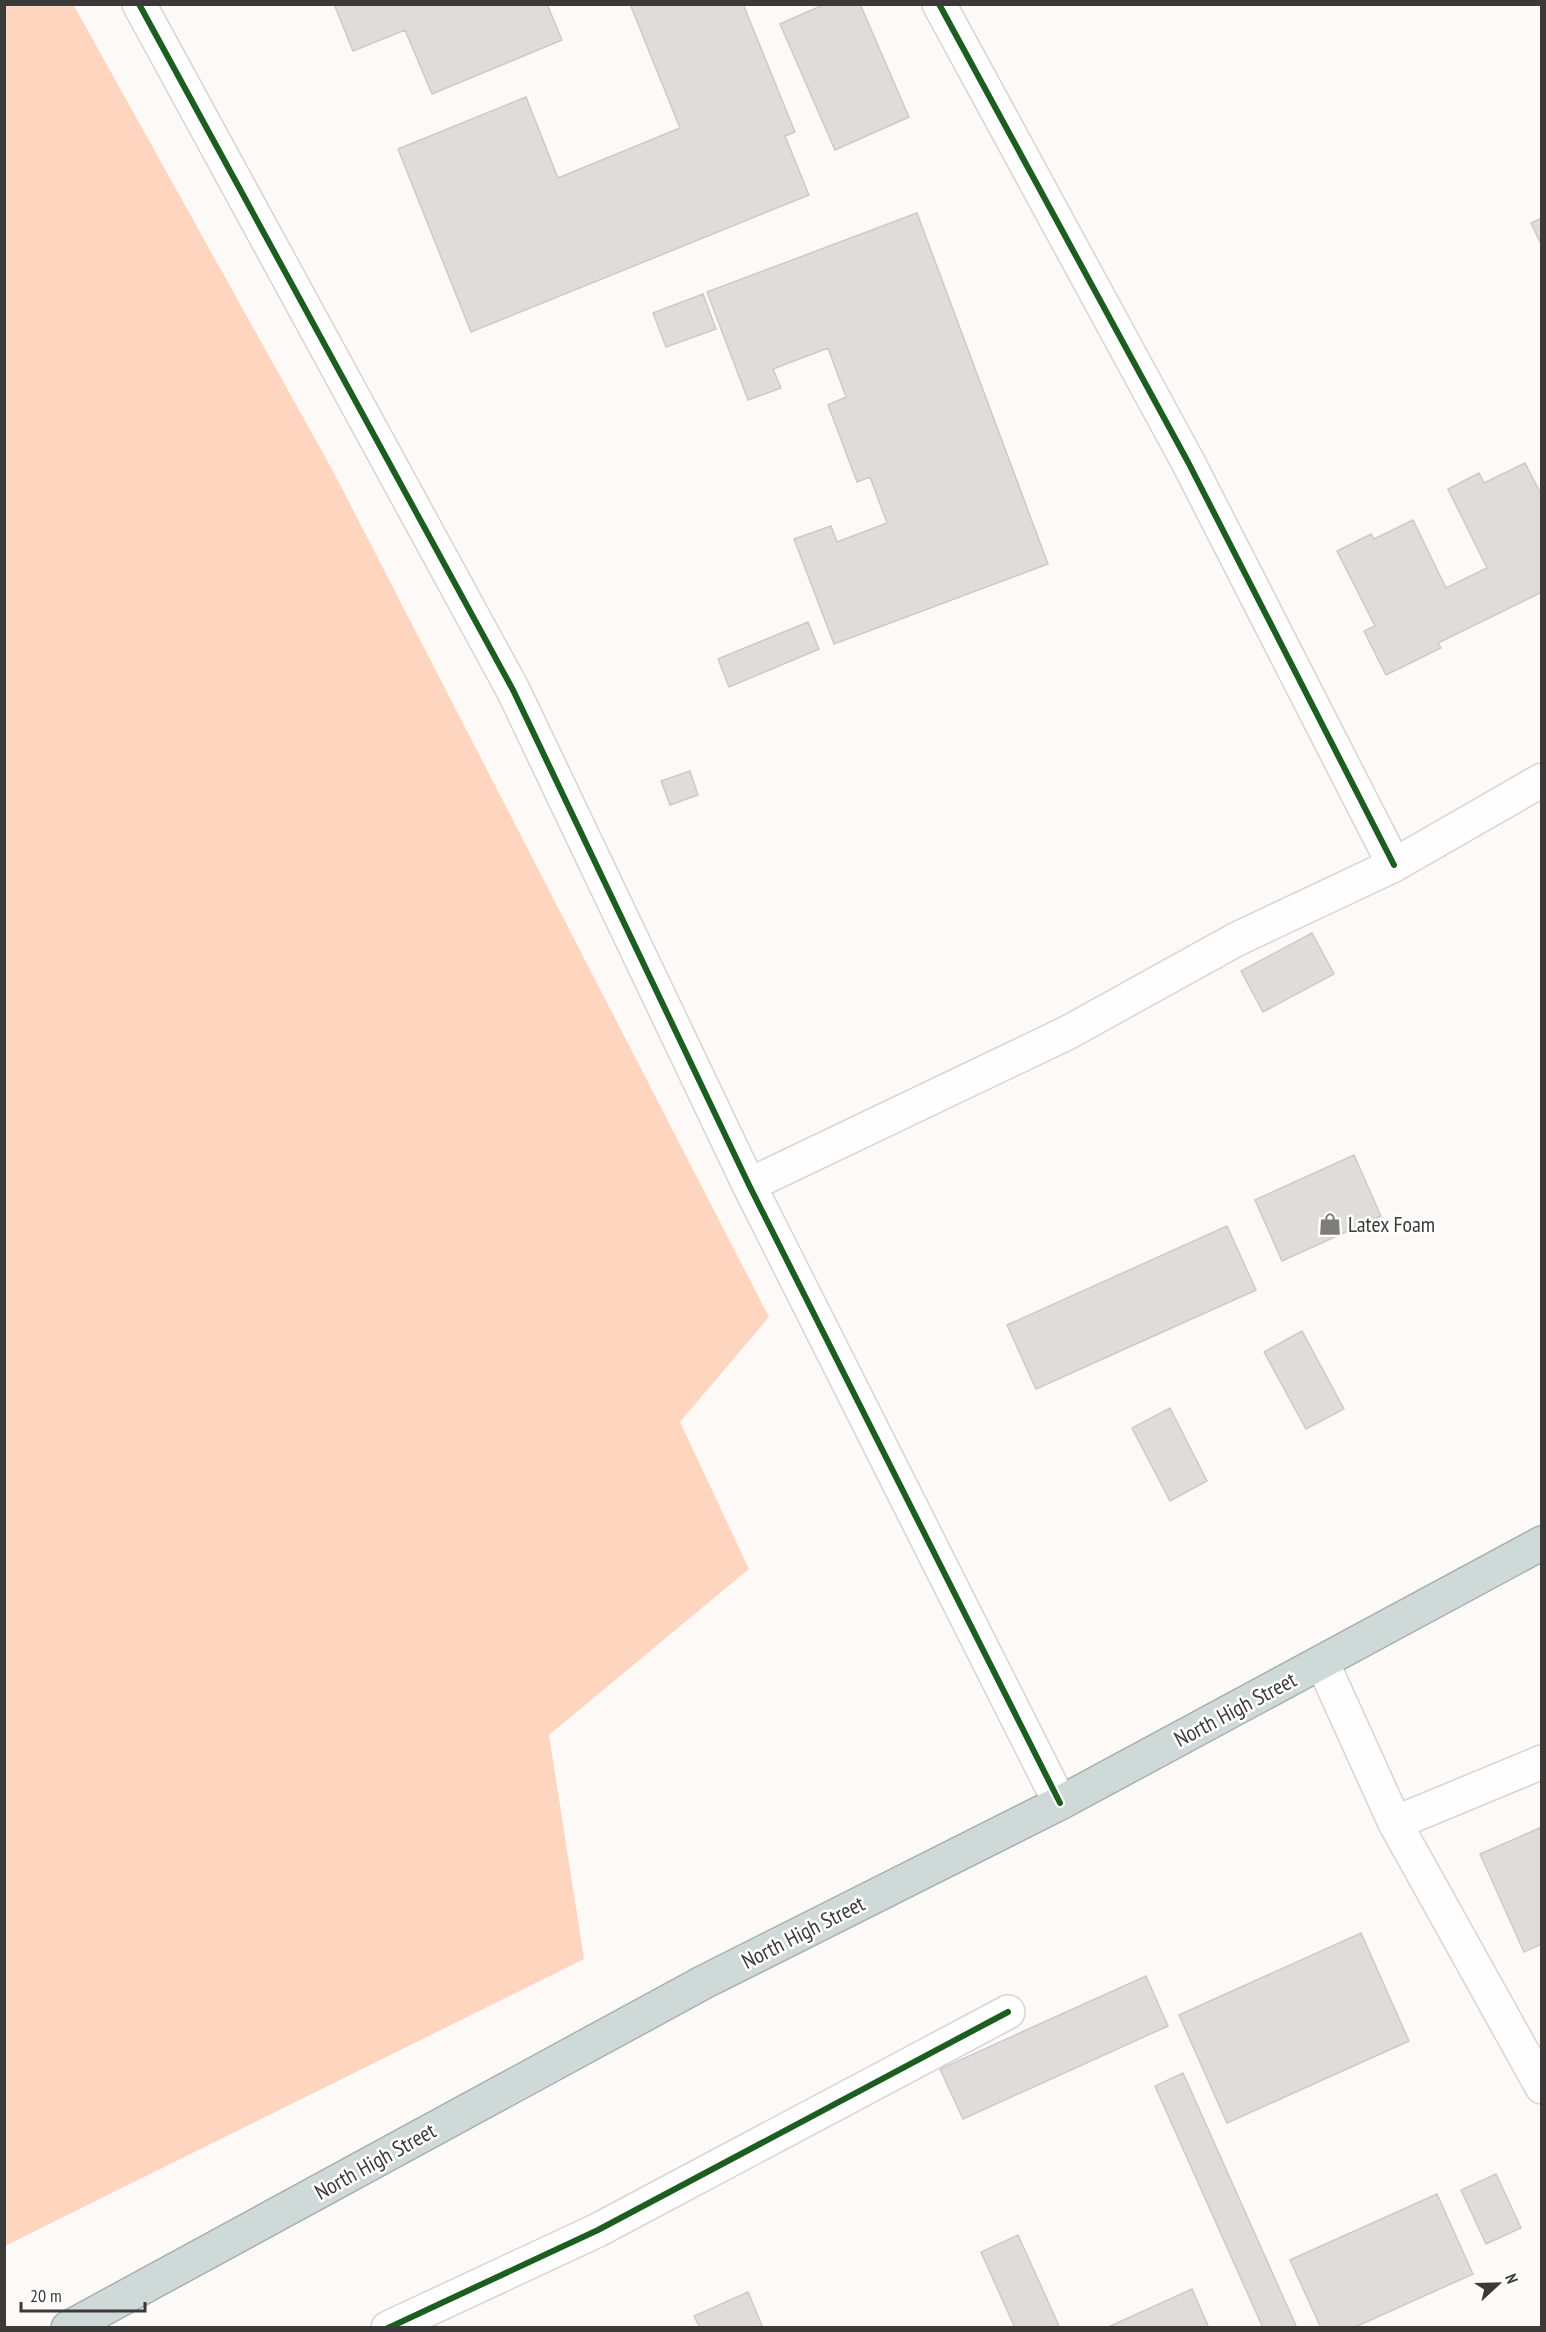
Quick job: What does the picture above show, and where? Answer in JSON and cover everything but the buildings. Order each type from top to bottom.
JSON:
[{"type":"highway","name":"North High Street","points":[[68,2328],[704,1982],[1060,1803],[1542,1543]]},
{"type":"street","points":[[139,4],[513,690],[749,1185],[1060,1803]]},
{"type":"street","points":[[939,4],[1188,462],[1394,866]]},
{"type":"street","points":[[749,1185],[1067,1034],[1237,939],[1394,866],[1542,780]]},
{"type":"street","points":[[1322,1662],[1395,1823],[1542,2087]]},
{"type":"street","points":[[1395,1823],[1542,1762]]},
{"type":"street","points":[[388,2328],[597,2230],[1008,2012]]},
{"type":"shaded area","points":[[73,4],[333,471],[769,1317],[680,1422],[749,1569],[549,1735],[584,1959],[5,2246],[4,5]]},
{"type":"cycle path","points":[[139,4],[513,690],[749,1185],[1060,1803]]},
{"type":"cycle path","points":[[939,4],[1188,462],[1394,865]]},
{"type":"cycle path","points":[[388,2328],[598,2230],[1008,2012]]},
{"type":"place","name":"Latex Foam","points":[[1330,1224]]}]
